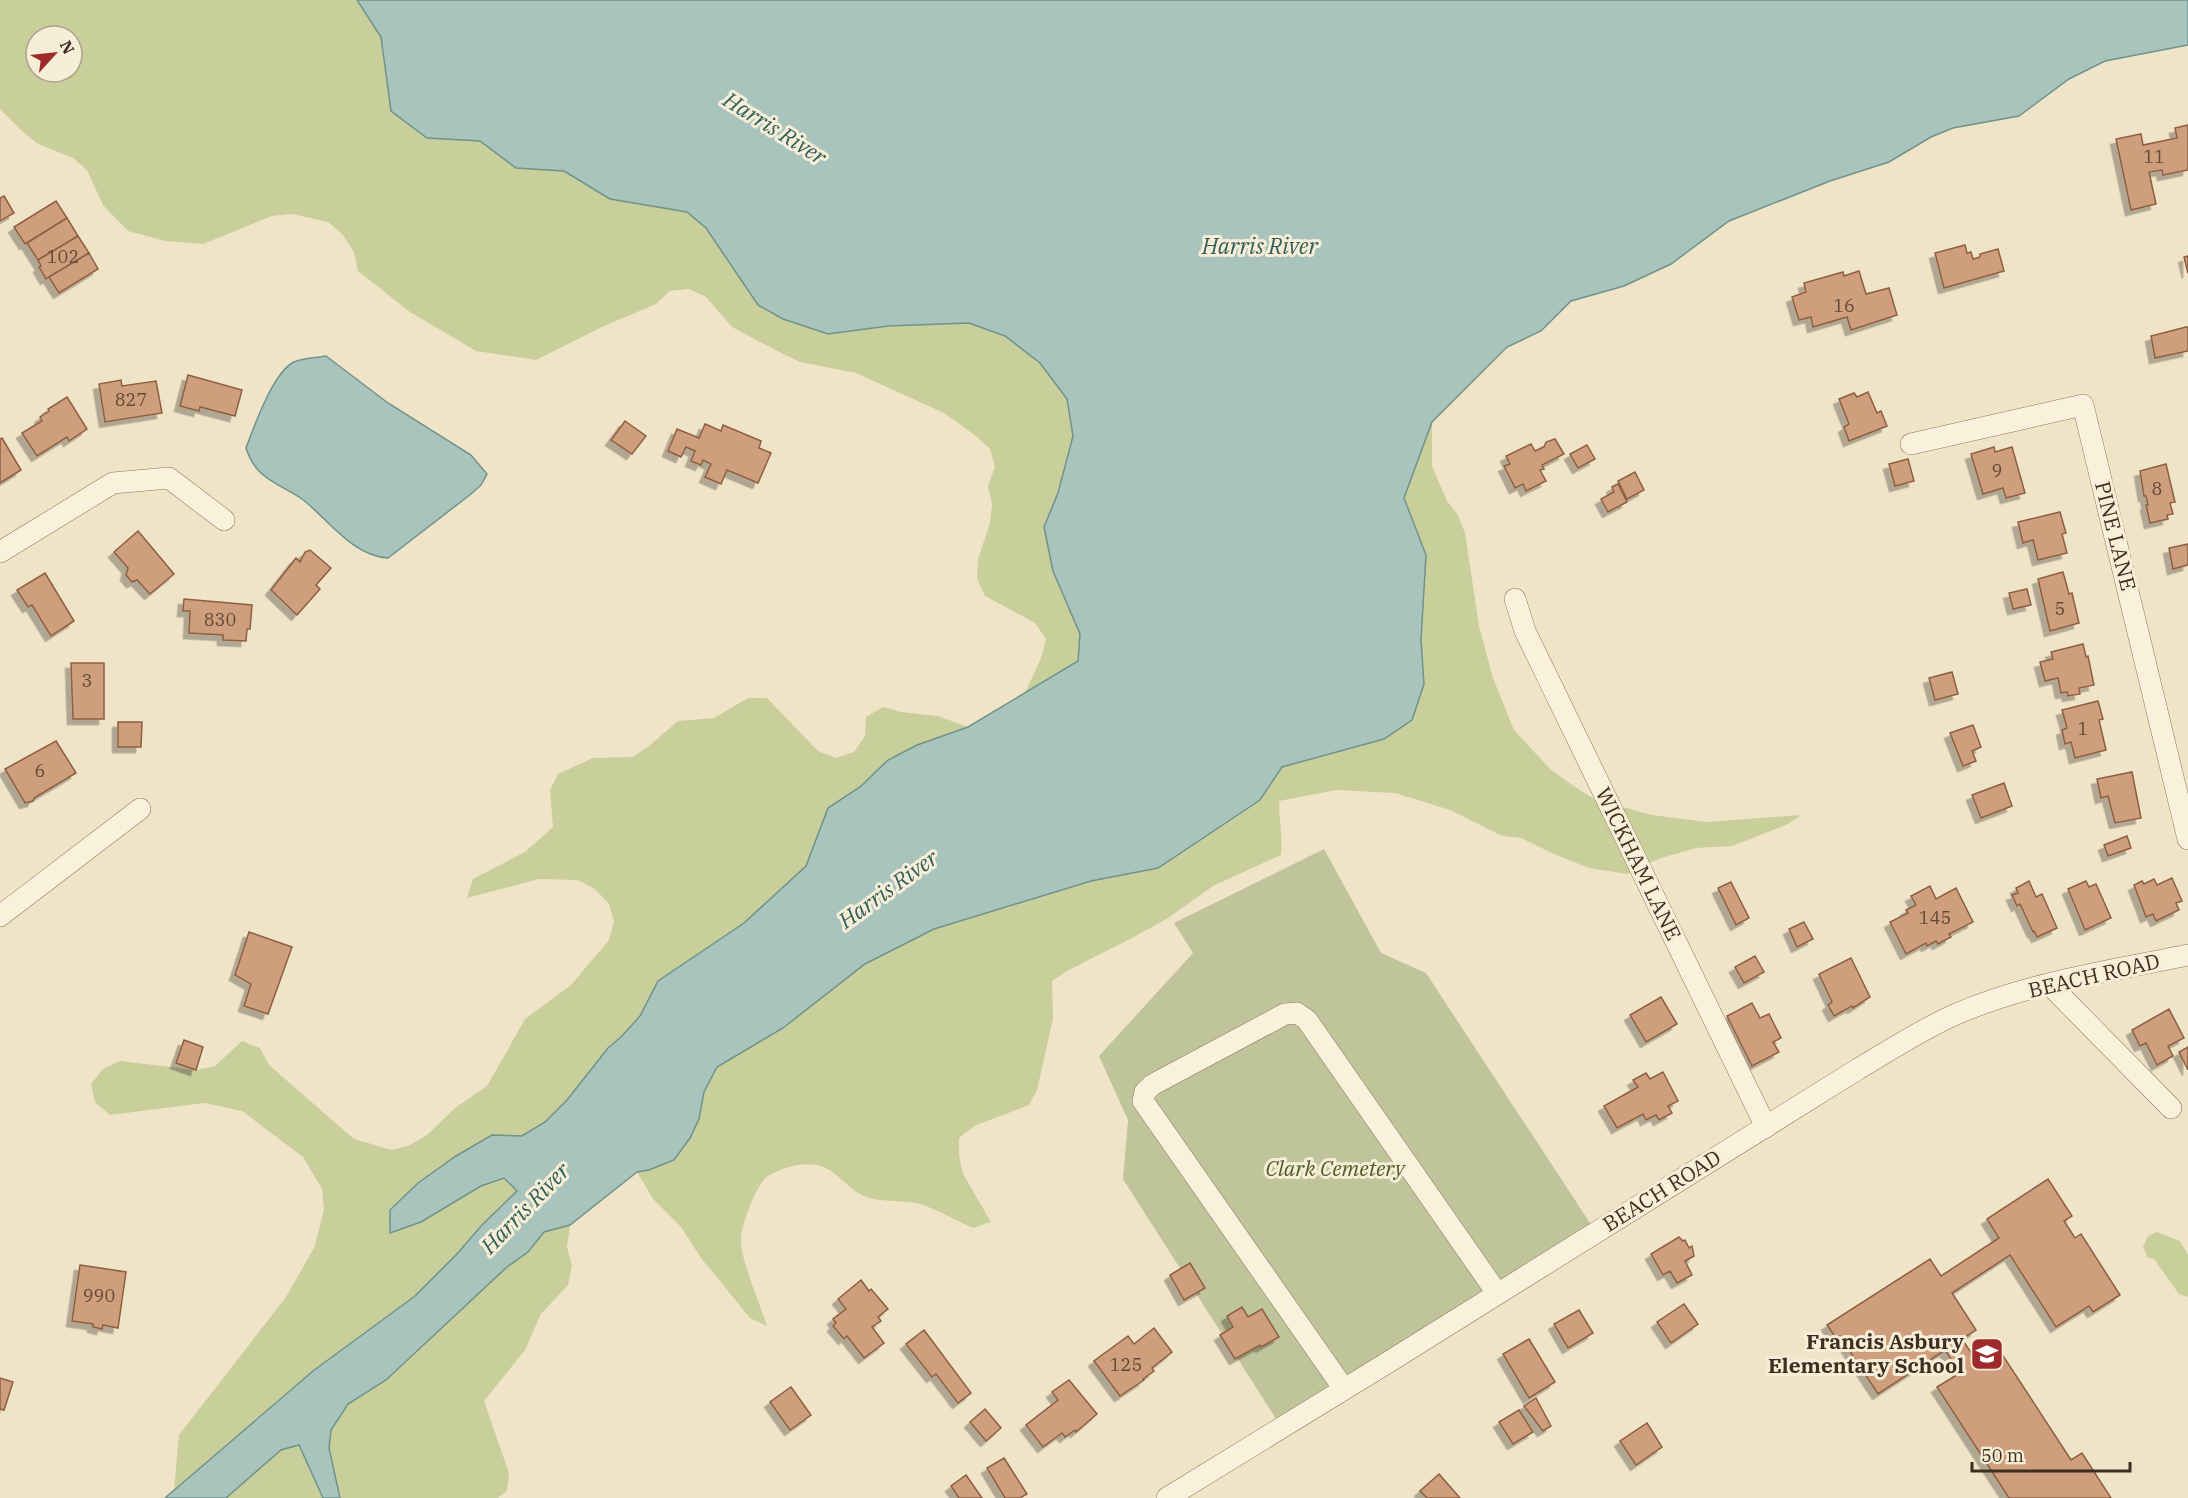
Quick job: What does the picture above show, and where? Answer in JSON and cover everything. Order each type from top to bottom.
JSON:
[{"type":"street","name":"PINE LANE","points":[[1911,444],[2083,405],[2188,839]]},
{"type":"street","points":[[0,552],[113,483],[169,478],[224,520]]},
{"type":"street","name":"WICKHAM LANE","points":[[1515,599],[1525,631],[1766,1127]]},
{"type":"street","points":[[0,916],[140,809]]},
{"type":"street","name":"BEACH ROAD","points":[[1167,1498],[1858,1069],[1942,1021],[1972,1008],[2050,985],[2188,955]]},
{"type":"street","points":[[2050,985],[2171,1108]]},
{"type":"street","points":[[1344,1389],[1143,1101],[1145,1092],[1152,1085],[1285,1014],[1297,1013],[1307,1020],[1497,1293]]},
{"type":"green space","points":[[0,0],[357,0],[381,37],[391,111],[427,138],[480,141],[516,168],[564,171],[610,199],[687,211],[706,228],[758,305],[783,319],[828,334],[888,326],[969,323],[1005,336],[1040,363],[1067,399],[1073,436],[1058,493],[1044,527],[1053,571],[1080,634],[1078,661],[1025,693],[1041,658],[1046,639],[1035,623],[985,596],[977,579],[978,559],[990,523],[992,504],[988,486],[995,467],[990,449],[944,413],[856,373],[800,362],[783,354],[732,327],[706,297],[689,289],[670,291],[656,304],[604,326],[536,360],[476,351],[410,312],[358,271],[354,252],[343,235],[328,222],[292,214],[272,216],[203,244],[165,241],[128,231],[103,205],[87,170],[73,158],[38,144],[0,109]]},
{"type":"green space","points":[[1432,422],[1432,466],[1447,501],[1458,515],[1465,533],[1479,626],[1493,678],[1514,730],[1551,770],[1597,800],[1636,869],[1627,874],[1589,868],[1521,838],[1502,836],[1450,810],[1395,793],[1336,790],[1279,801],[1281,855],[1213,886],[1168,918],[1052,981],[1053,1019],[1037,1090],[1029,1105],[974,1126],[959,1138],[959,1156],[963,1174],[991,1222],[973,1228],[923,1205],[869,1198],[861,1195],[824,1167],[816,1165],[797,1165],[779,1170],[763,1180],[750,1205],[742,1232],[744,1258],[767,1326],[750,1318],[701,1258],[681,1227],[653,1199],[637,1172],[674,1160],[690,1138],[699,1119],[704,1092],[717,1067],[783,1028],[865,964],[934,929],[1091,881],[1158,868],[1260,800],[1282,767],[1384,739],[1424,684],[1421,640],[1426,555],[1404,498]]},
{"type":"green space","points":[[748,698],[767,698],[818,751],[836,758],[854,752],[865,736],[866,717],[883,707],[901,712],[938,716],[968,727],[917,745],[888,760],[860,787],[828,808],[806,866],[744,923],[658,981],[640,1016],[608,1048],[567,1100],[545,1122],[522,1136],[492,1135],[456,1156],[418,1183],[390,1210],[421,1222],[481,1186],[505,1178],[518,1191],[482,1225],[415,1296],[313,1371],[174,1489],[179,1435],[286,1297],[315,1246],[324,1209],[322,1189],[303,1157],[242,1111],[204,1103],[110,1115],[95,1102],[91,1084],[103,1069],[120,1061],[196,1070],[215,1066],[242,1041],[260,1048],[269,1065],[354,1139],[392,1150],[410,1145],[427,1135],[455,1108],[487,1086],[525,1019],[571,985],[609,940],[614,921],[609,904],[595,889],[578,880],[539,879],[467,898],[473,879],[525,852],[553,827],[550,790],[558,774],[593,758],[633,757],[678,721],[714,718]]},
{"type":"green space","points":[[1616,805],[1652,815],[1707,822],[1802,815],[1786,825],[1732,846],[1696,848],[1645,865]]},
{"type":"green space","name":"Clark Cemetery","points":[[1324,849],[1381,953],[1426,973],[1592,1226],[1280,1425],[1123,1179],[1128,1120],[1099,1056],[1193,953],[1174,923]]},
{"type":"green space","points":[[570,1225],[567,1247],[572,1266],[568,1285],[541,1314],[525,1350],[484,1401],[509,1473],[507,1491],[498,1498],[340,1498],[329,1448],[331,1430],[348,1404],[386,1380],[507,1267],[528,1252],[544,1232]]},
{"type":"green space","points":[[2157,1232],[2180,1241],[2188,1255],[2188,1297],[2179,1294],[2154,1259],[2148,1258],[2143,1247],[2148,1236]]},
{"type":"green space","points":[[299,1445],[323,1498],[226,1498],[281,1450]]},
{"type":"water","name":"Harris River","points":[[357,0],[2188,0],[2188,45],[2105,61],[2069,79],[2019,116],[1953,128],[1931,137],[1889,162],[1830,181],[1729,221],[1671,264],[1624,286],[1571,301],[1541,331],[1507,347],[1432,422],[1404,498],[1426,555],[1421,640],[1424,684],[1412,720],[1384,739],[1282,767],[1260,800],[1158,868],[1091,881],[934,929],[865,964],[783,1028],[717,1067],[704,1092],[699,1119],[690,1138],[674,1160],[637,1172],[570,1225],[544,1232],[528,1252],[507,1267],[386,1380],[348,1404],[331,1430],[329,1448],[340,1498],[323,1498],[299,1445],[281,1450],[226,1498],[165,1498],[313,1371],[415,1296],[517,1191],[504,1178],[481,1186],[421,1222],[390,1233],[390,1210],[418,1183],[456,1156],[492,1135],[522,1136],[545,1122],[567,1100],[608,1048],[640,1016],[658,981],[744,923],[806,866],[828,808],[860,787],[888,760],[917,745],[968,727],[1078,661],[1080,634],[1053,571],[1044,527],[1058,493],[1073,436],[1067,399],[1040,363],[1005,336],[969,323],[888,326],[828,334],[783,319],[758,305],[706,228],[687,212],[610,199],[564,171],[516,168],[480,141],[427,138],[391,111],[381,37]]},
{"type":"water","points":[[326,356],[388,403],[471,455],[487,474],[481,485],[471,494],[388,558],[375,556],[352,544],[302,499],[263,475],[253,463],[246,448],[265,401],[286,368],[294,362]]},
{"type":"building","points":[[2188,125],[2188,170],[2163,175],[2162,170],[2149,172],[2156,204],[2131,210],[2116,139],[2141,134],[2143,145],[2177,138],[2175,128]]},
{"type":"building","points":[[4,196],[14,213],[0,221],[0,198]]},
{"type":"building","points":[[56,201],[67,218],[25,244],[14,227]]},
{"type":"building","points":[[67,218],[78,236],[38,260],[27,243]]},
{"type":"building","points":[[78,236],[89,253],[46,279],[38,260]]},
{"type":"building","points":[[1965,245],[1967,253],[1971,252],[1973,259],[1980,257],[1980,254],[1998,249],[2004,271],[1944,288],[1935,253]]},
{"type":"building","points":[[89,253],[98,269],[59,293],[49,277]]},
{"type":"building","points":[[2188,256],[2188,273],[2184,257]]},
{"type":"building","points":[[1859,271],[1866,294],[1889,288],[1897,315],[1851,330],[1847,317],[1813,327],[1811,317],[1799,320],[1792,297],[1806,292],[1804,283],[1843,272],[1844,276]]},
{"type":"building","points":[[2188,327],[2188,351],[2155,358],[2151,336]]},
{"type":"building","points":[[188,375],[242,390],[235,416],[200,407],[199,411],[180,406]]},
{"type":"building","points":[[121,380],[122,386],[156,381],[162,413],[105,422],[99,384]]},
{"type":"building","points":[[1868,392],[1877,413],[1881,411],[1887,426],[1849,441],[1844,427],[1849,424],[1839,399],[1854,393],[1857,397]]},
{"type":"building","points":[[67,397],[87,429],[69,441],[67,437],[37,456],[22,433],[42,421],[40,417],[49,411],[48,409]]},
{"type":"building","points":[[625,421],[646,436],[632,454],[611,440]]},
{"type":"building","points":[[705,424],[721,431],[723,425],[761,441],[759,448],[771,453],[758,483],[727,470],[721,484],[705,477],[711,464],[703,460],[701,465],[691,461],[695,451],[686,447],[681,457],[668,451],[677,429],[699,438]]},
{"type":"building","points":[[2,438],[21,470],[0,483],[0,439]]},
{"type":"building","points":[[1555,439],[1564,454],[1542,465],[1544,469],[1540,470],[1546,481],[1526,491],[1523,484],[1515,488],[1504,466],[1510,464],[1506,456],[1531,444],[1535,451],[1544,447],[1546,442]]},
{"type":"building","points":[[1587,445],[1595,459],[1578,468],[1570,454]]},
{"type":"building","points":[[1994,447],[1995,452],[2012,447],[2025,493],[2006,498],[2003,488],[1983,494],[1971,454]]},
{"type":"building","points":[[1908,459],[1914,481],[1895,486],[1889,464]]},
{"type":"building","points":[[2166,464],[2175,502],[2170,503],[2173,514],[2167,515],[2168,519],[2150,523],[2140,471]]},
{"type":"building","points":[[1635,472],[1644,490],[1627,499],[1618,481]]},
{"type":"building","points":[[1618,484],[1627,502],[1608,512],[1601,499],[1614,492],[1612,487]]},
{"type":"building","points":[[2060,512],[2066,533],[2062,534],[2067,553],[2038,560],[2033,540],[2023,543],[2018,522]]},
{"type":"building","points":[[138,531],[174,574],[150,594],[137,580],[132,582],[126,575],[128,568],[114,552]]},
{"type":"building","points":[[2188,544],[2188,565],[2173,569],[2169,548]]},
{"type":"building","points":[[310,550],[331,568],[316,585],[320,589],[297,615],[271,590],[296,558],[300,562],[305,552]]},
{"type":"building","points":[[2063,572],[2069,594],[2072,593],[2079,623],[2050,631],[2038,579]]},
{"type":"building","points":[[45,573],[74,621],[51,636],[32,605],[28,607],[17,590]]},
{"type":"building","points":[[2027,589],[2031,605],[2013,609],[2009,593]]},
{"type":"building","points":[[184,599],[252,605],[250,629],[247,629],[246,641],[223,640],[223,635],[189,633],[190,611],[183,611]]},
{"type":"building","points":[[2083,644],[2094,685],[2079,688],[2080,694],[2068,696],[2067,692],[2061,693],[2058,678],[2045,681],[2040,662],[2053,659],[2051,652]]},
{"type":"building","points":[[71,663],[104,663],[104,719],[73,719]]},
{"type":"building","points":[[1952,672],[1958,694],[1935,700],[1929,678]]},
{"type":"building","points":[[2098,701],[2103,719],[2099,720],[2106,750],[2075,758],[2071,742],[2065,744],[2062,730],[2067,728],[2062,710]]},
{"type":"building","points":[[118,722],[142,722],[141,747],[118,747]]},
{"type":"building","points":[[1973,725],[1981,747],[1972,751],[1976,761],[1963,766],[1950,733]]},
{"type":"building","points":[[56,741],[76,773],[34,798],[33,801],[25,803],[5,769]]},
{"type":"building","points":[[2132,772],[2141,818],[2115,823],[2108,796],[2101,798],[2097,779]]},
{"type":"building","points":[[2004,783],[2012,806],[1981,818],[1972,795]]},
{"type":"building","points":[[2127,836],[2131,848],[2108,856],[2104,845]]},
{"type":"building","points":[[2172,878],[2182,901],[2176,903],[2179,910],[2156,921],[2153,914],[2146,917],[2134,885],[2142,881],[2144,884],[2154,879],[2157,885]]},
{"type":"building","points":[[2029,881],[2036,897],[2042,894],[2057,928],[2037,937],[2020,904],[2017,906],[2012,895],[2018,893],[2016,888]]},
{"type":"building","points":[[2086,881],[2089,887],[2096,884],[2111,918],[2085,930],[2068,889]]},
{"type":"building","points":[[1731,882],[1749,918],[1736,925],[1718,888]]},
{"type":"building","points":[[1930,886],[1936,899],[1956,888],[1973,922],[1949,934],[1951,937],[1938,944],[1936,941],[1927,946],[1926,943],[1906,954],[1890,922],[1908,913],[1906,910],[1916,905],[1911,896]]},
{"type":"building","points":[[1804,922],[1813,939],[1797,947],[1789,929]]},
{"type":"building","points":[[249,932],[292,947],[268,1014],[244,1006],[251,984],[235,975]]},
{"type":"building","points":[[1755,956],[1764,972],[1744,983],[1735,967]]},
{"type":"building","points":[[1851,958],[1870,997],[1834,1016],[1828,1005],[1832,1002],[1819,974]]},
{"type":"building","points":[[1661,997],[1677,1024],[1646,1042],[1630,1015]]},
{"type":"building","points":[[1752,1003],[1760,1018],[1769,1014],[1781,1038],[1773,1042],[1779,1052],[1752,1066],[1727,1016]]},
{"type":"building","points":[[2169,1009],[2184,1038],[2168,1046],[2173,1056],[2157,1065],[2146,1043],[2140,1046],[2132,1030]]},
{"type":"building","points":[[184,1040],[203,1047],[196,1070],[176,1063]]},
{"type":"building","points":[[2188,1047],[2188,1070],[2179,1052]]},
{"type":"building","points":[[1663,1072],[1678,1101],[1668,1106],[1672,1113],[1659,1120],[1656,1115],[1646,1120],[1643,1114],[1617,1128],[1604,1106],[1638,1087],[1633,1080],[1646,1073],[1650,1079]]},
{"type":"building","points":[[2048,1179],[2072,1216],[2064,1221],[2075,1238],[2081,1234],[2120,1295],[2093,1312],[2089,1306],[2056,1327],[2010,1255],[1952,1293],[1976,1330],[1962,1339],[1977,1362],[1998,1348],[2071,1460],[2082,1453],[2111,1498],[2009,1498],[1937,1387],[1960,1373],[1945,1350],[1878,1394],[1840,1336],[1836,1338],[1827,1325],[1930,1259],[1941,1276],[1999,1238],[1987,1219]]},
{"type":"building","points":[[1679,1237],[1685,1240],[1689,1248],[1692,1246],[1694,1256],[1685,1261],[1692,1275],[1677,1283],[1670,1271],[1663,1275],[1651,1254]]},
{"type":"building","points":[[1190,1263],[1205,1288],[1184,1300],[1170,1275]]},
{"type":"building","points":[[80,1265],[126,1272],[118,1328],[103,1325],[102,1329],[93,1327],[93,1324],[72,1321]]},
{"type":"building","points":[[861,1280],[888,1309],[878,1317],[881,1321],[872,1327],[884,1343],[864,1358],[847,1336],[844,1339],[833,1326],[836,1323],[833,1319],[846,1309],[838,1299]]},
{"type":"building","points":[[1684,1304],[1698,1324],[1671,1343],[1657,1322]]},
{"type":"building","points":[[1242,1307],[1248,1317],[1262,1309],[1279,1337],[1235,1359],[1220,1335],[1233,1327],[1227,1316]]},
{"type":"building","points":[[1579,1310],[1593,1333],[1568,1348],[1554,1324]]},
{"type":"building","points":[[1154,1328],[1172,1352],[1152,1368],[1154,1371],[1144,1380],[1120,1396],[1094,1361],[1128,1336],[1134,1344]]},
{"type":"building","points":[[924,1330],[971,1393],[958,1403],[936,1374],[932,1377],[906,1344]]},
{"type":"building","points":[[1529,1339],[1555,1382],[1529,1398],[1503,1354]]},
{"type":"building","points":[[0,1378],[13,1382],[4,1410],[0,1409]]},
{"type":"building","points":[[1069,1380],[1097,1414],[1076,1432],[1075,1430],[1065,1437],[1062,1433],[1043,1447],[1026,1425],[1058,1400],[1052,1392]]},
{"type":"building","points":[[791,1387],[811,1415],[790,1430],[770,1402]]},
{"type":"building","points":[[1536,1398],[1551,1426],[1543,1431],[1524,1406]]},
{"type":"building","points":[[985,1409],[1001,1428],[986,1441],[970,1422]]},
{"type":"building","points":[[1519,1410],[1533,1432],[1513,1444],[1499,1422]]},
{"type":"building","points":[[1647,1423],[1662,1447],[1636,1465],[1620,1441]]},
{"type":"building","points":[[1004,1458],[1027,1494],[1020,1498],[1005,1498],[987,1468]]},
{"type":"building","points":[[1439,1474],[1460,1498],[1427,1498],[1420,1491]]},
{"type":"building","points":[[966,1475],[982,1498],[959,1498],[951,1486]]},
{"type":"place","name":"Francis Asbury Elementary School","points":[[1987,1354]]}]
